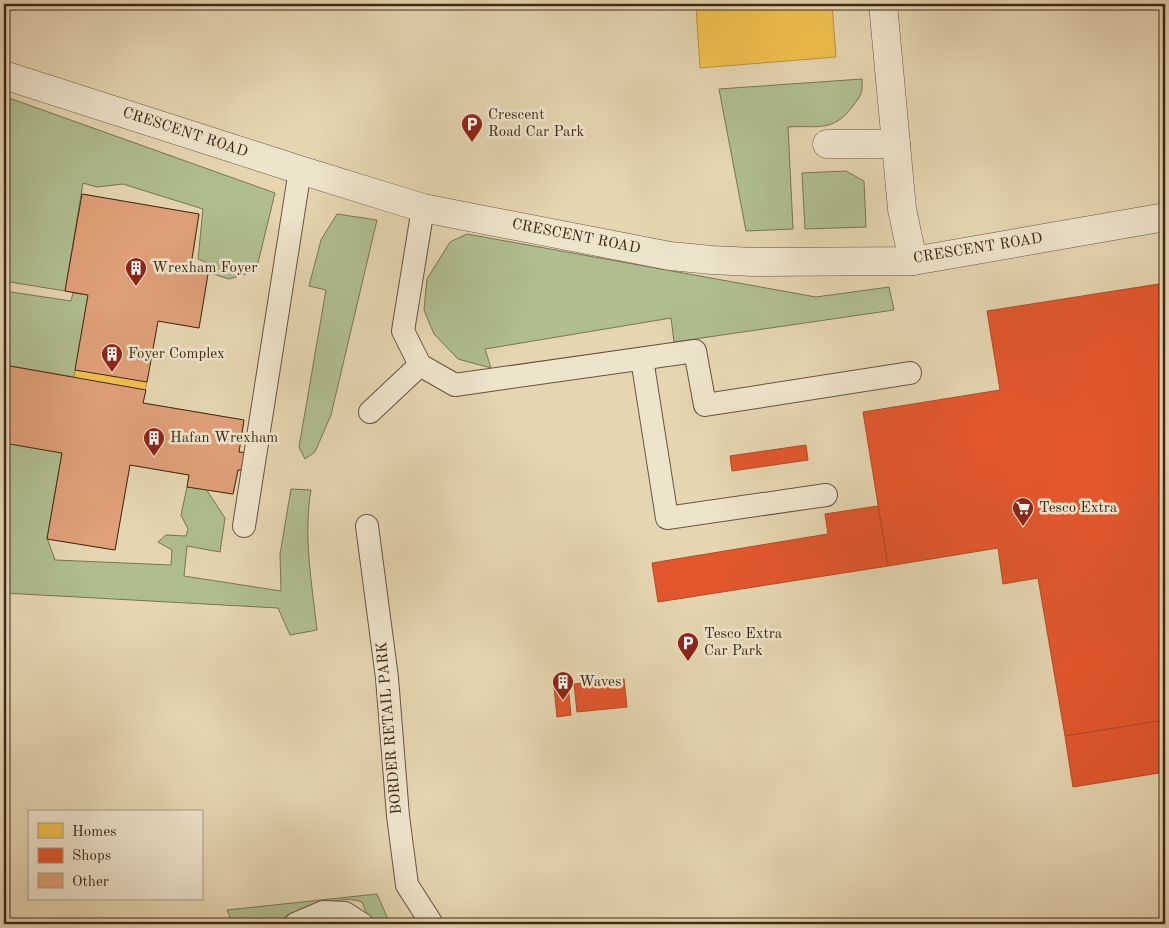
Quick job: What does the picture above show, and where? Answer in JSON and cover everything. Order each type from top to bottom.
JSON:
[{"type":"street","points":[[883,4],[902,209],[913,261]]},
{"type":"street","name":"CRESCENT ROAD","points":[[4,75],[423,208],[670,256],[752,262],[913,261],[1165,217]]},
{"type":"street","points":[[827,144],[896,144]]},
{"type":"lane","points":[[244,526],[300,170]]},
{"type":"lane","points":[[423,208],[403,331],[420,366],[455,385],[696,351],[705,405],[910,373]]},
{"type":"lane","points":[[642,358],[667,518],[826,495]]},
{"type":"lane","points":[[370,412],[420,366]]},
{"type":"lane","name":"BORDER RETAIL PARK","points":[[367,526],[387,678],[398,816],[407,885],[432,924]]},
{"type":"lane","points":[[295,924],[323,912],[345,913],[362,924]]},
{"type":"green space","points":[[862,79],[862,91],[859,97],[838,121],[816,127],[788,127],[793,229],[746,231],[719,89]]},
{"type":"green space","points":[[9,98],[275,193],[256,271],[229,279],[213,274],[213,265],[198,259],[203,209],[123,184],[97,187],[83,183],[65,291],[4,281],[4,100]]},
{"type":"green space","points":[[846,171],[864,181],[866,227],[805,229],[802,173]]},
{"type":"green space","points":[[337,214],[377,220],[331,415],[315,452],[305,459],[299,447],[326,290],[309,286],[321,240]]},
{"type":"green space","points":[[467,234],[816,297],[889,287],[894,310],[674,342],[671,318],[485,349],[491,368],[458,359],[434,334],[424,310],[427,279],[450,242]]},
{"type":"green space","points":[[4,291],[71,301],[73,293],[88,295],[74,377],[4,365]]},
{"type":"green space","points":[[4,443],[62,453],[47,538],[55,560],[171,565],[172,550],[158,542],[166,535],[186,536],[188,529],[181,515],[187,487],[206,489],[225,518],[220,552],[187,546],[184,576],[281,591],[280,554],[291,489],[311,490],[308,542],[317,630],[290,635],[278,608],[4,593]]},
{"type":"green space","points":[[377,894],[390,924],[371,924],[362,902],[352,900],[331,902],[280,923],[269,925],[233,924],[227,910]]},
{"type":"building: Homes","points":[[741,4],[832,4],[836,57],[700,68],[696,7]]},
{"type":"building: Homes","name":"Foyer Complex","points":[[82,194],[199,214],[191,265],[209,268],[199,328],[158,321],[143,403],[244,420],[239,452],[247,453],[244,470],[238,470],[233,494],[187,487],[189,475],[130,465],[115,550],[47,539],[62,453],[4,443],[4,365],[74,377],[88,295],[65,291]]},
{"type":"building: Shops","name":"Tesco Extra","points":[[1165,283],[1165,720],[1065,736],[1038,578],[1003,584],[998,548],[888,566],[863,412],[1000,390],[987,311]]},
{"type":"building: Shops","points":[[806,445],[808,460],[732,471],[730,456]]},
{"type":"building: Shops","points":[[878,506],[888,566],[658,602],[652,563],[828,534],[825,514]]},
{"type":"building: Shops","points":[[624,679],[627,707],[577,712],[574,684]]},
{"type":"building: Shops","name":"Waves","points":[[568,685],[571,715],[557,717],[554,687]]},
{"type":"building: Shops","points":[[1165,720],[1165,772],[1073,787],[1065,736]]},
{"type":"building: Other","name":"Wrexham Foyer","points":[[82,194],[199,214],[191,265],[209,268],[199,328],[158,321],[147,382],[75,370],[88,295],[65,291]]},
{"type":"building: Other","name":"Hafan Wrexham","points":[[4,365],[146,390],[143,403],[244,420],[239,452],[247,453],[244,470],[238,470],[233,494],[187,487],[189,475],[130,465],[115,550],[47,539],[62,453],[4,443]]},
{"type":"place","name":"Crescent Road Car Park","points":[[472,143]]},
{"type":"place","name":"Wrexham Foyer","points":[[136,287]]},
{"type":"place","name":"Foyer Complex","points":[[112,373]]},
{"type":"place","name":"Hafan Wrexham","points":[[154,457]]},
{"type":"place","name":"Tesco Extra","points":[[1023,527]]},
{"type":"place","name":"Tesco Extra Car Park","points":[[688,662]]},
{"type":"place","name":"Waves","points":[[563,701]]}]
